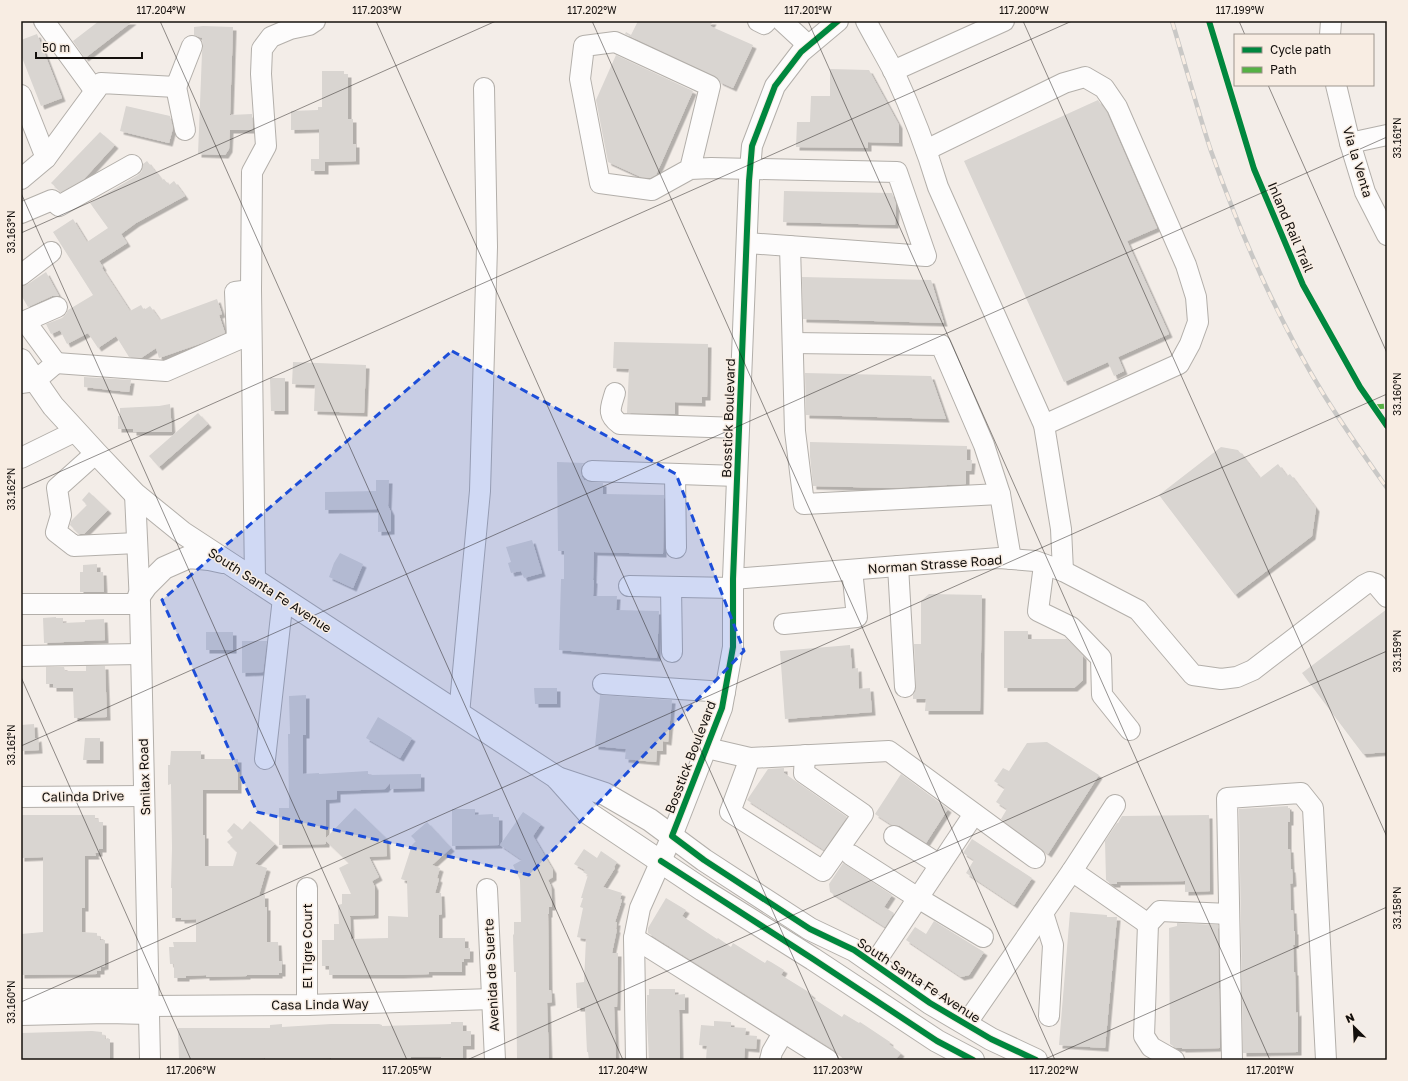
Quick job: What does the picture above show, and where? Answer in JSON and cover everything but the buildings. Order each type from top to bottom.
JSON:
[{"type":"main road","name":"South Santa Fe Avenue","points":[[21,360],[28,382],[53,406],[135,494],[183,533],[556,777],[605,794],[650,820],[704,860],[810,929],[854,950],[930,1003],[991,1039],[1036,1060]]},
{"type":"main road","points":[[139,600],[146,586],[164,568],[189,557],[209,558],[230,563]]},
{"type":"main road","name":"South Santa Fe Avenue","points":[[556,777],[588,813],[937,1041],[972,1060]]},
{"type":"street","points":[[44,21],[95,91]]},
{"type":"street","points":[[255,580],[251,290],[252,172],[266,146],[261,74],[262,49],[271,37],[290,29],[309,26],[315,21]]},
{"type":"street","points":[[758,21],[764,24],[767,21]]},
{"type":"street","points":[[782,21],[808,45]]},
{"type":"street","name":"Bosstick Boulevard","points":[[636,1060],[634,938],[640,908],[672,836],[722,708],[733,647],[733,584],[737,476],[752,146],[774,86],[800,52],[838,21]]},
{"type":"street","points":[[866,21],[893,71],[926,150],[938,187],[1044,425],[1062,529],[1063,571]]},
{"type":"street","points":[[893,71],[1004,21]]},
{"type":"street","points":[[1330,34],[1331,21]]},
{"type":"street","points":[[690,169],[710,86],[615,42],[584,46],[580,79],[600,182],[652,190],[690,169],[711,168],[897,172],[926,256],[747,244]]},
{"type":"street","points":[[185,130],[176,87],[192,46]]},
{"type":"street","points":[[926,150],[1064,83],[1085,77],[1104,88],[1117,107],[1186,265],[1196,297],[1198,322],[1190,344],[1179,364],[1044,425]]},
{"type":"street","points":[[21,179],[46,158],[102,82],[176,87]]},
{"type":"street","name":"Via la Venta","points":[[1336,86],[1350,143],[1365,192],[1387,235]]},
{"type":"street","points":[[459,714],[480,491],[487,247],[484,88]]},
{"type":"street","points":[[21,95],[46,158]]},
{"type":"street","points":[[1350,143],[1387,135]]},
{"type":"street","points":[[21,213],[52,200],[59,206],[132,165]]},
{"type":"street","points":[[790,246],[795,431],[804,504],[1000,494]]},
{"type":"street","points":[[21,275],[52,252]]},
{"type":"street","points":[[28,382],[56,363],[166,371],[238,340],[235,292],[251,290]]},
{"type":"street","points":[[56,307],[25,321],[56,363]]},
{"type":"street","points":[[793,343],[941,345],[984,445],[1000,494],[1011,559]]},
{"type":"street","points":[[615,393],[610,412],[613,419],[620,424],[739,428]]},
{"type":"street","points":[[21,458],[76,431]]},
{"type":"street","points":[[96,452],[57,488],[60,515],[56,532],[74,546],[137,543]]},
{"type":"street","points":[[592,471],[737,476]]},
{"type":"street","points":[[675,474],[676,548]]},
{"type":"street","name":"Smilax Road","points":[[135,494],[150,1060]]},
{"type":"street","name":"Norman Strasse Road","points":[[629,586],[671,587],[733,584],[852,570],[999,558],[1035,561],[1063,571],[1138,610],[1193,675],[1221,679],[1237,677],[1253,670],[1364,585],[1370,582],[1376,584],[1387,597]]},
{"type":"street","points":[[1044,565],[1038,611],[1071,627],[1101,658],[1102,695],[1130,730]]},
{"type":"street","points":[[898,566],[905,687]]},
{"type":"street","points":[[784,624],[858,617],[852,570]]},
{"type":"street","points":[[671,587],[672,652]]},
{"type":"street","points":[[265,759],[283,598]]},
{"type":"street","points":[[21,604],[139,600]]},
{"type":"street","points":[[21,656],[140,654]]},
{"type":"street","points":[[603,684],[725,692]]},
{"type":"street","points":[[706,748],[750,758],[889,751],[1035,858]]},
{"type":"street","points":[[750,758],[730,812],[823,871],[863,814],[804,774],[805,755]]},
{"type":"street","points":[[1232,1060],[1227,798],[1301,793],[1313,808],[1326,1060]]},
{"type":"street","name":"Calinda Drive","points":[[21,797],[144,796]]},
{"type":"street","points":[[966,1024],[1072,871],[1115,805]]},
{"type":"street","points":[[874,964],[974,814]]},
{"type":"street","points":[[894,836],[940,865]]},
{"type":"street","points":[[851,855],[983,937]]},
{"type":"street","points":[[1072,871],[1148,924]]},
{"type":"street","name":"El Tigre Court","points":[[307,888],[307,1005]]},
{"type":"street","name":"Avenida de Suerte","points":[[487,890],[495,1060]]},
{"type":"street","points":[[1174,1060],[1151,1047],[1144,1036],[1148,924],[1160,911],[1229,914]]},
{"type":"street","points":[[1043,913],[1053,945],[1049,1016]]},
{"type":"street","points":[[634,938],[828,1060]]},
{"type":"street","points":[[21,999],[149,1007]]},
{"type":"street","name":"Casa Linda Way","points":[[149,1007],[307,1005],[492,999]]},
{"type":"street","points":[[21,1015],[107,1013],[149,1007]]},
{"type":"street","points":[[770,1060],[772,1052],[783,1033]]},
{"type":"highlighted area","points":[[452,351],[676,474],[744,651],[529,875],[257,812],[162,600]]},
{"type":"railway","points":[[1172,21],[1211,151],[1261,276],[1291,337],[1324,395],[1387,488]]},
{"type":"marked path","points":[[1374,407],[1387,406]]},
{"type":"cycle path","points":[[838,21],[801,52],[775,86],[752,146],[749,181],[733,579],[733,647],[722,708],[672,836],[704,860],[810,929],[854,950],[930,1003],[991,1039],[1036,1060]]},
{"type":"cycle path","name":"Inland Rail Trail","points":[[1209,21],[1254,169],[1303,285],[1360,387],[1387,426]]},
{"type":"cycle path","points":[[661,861],[937,1041],[973,1060]]}]
